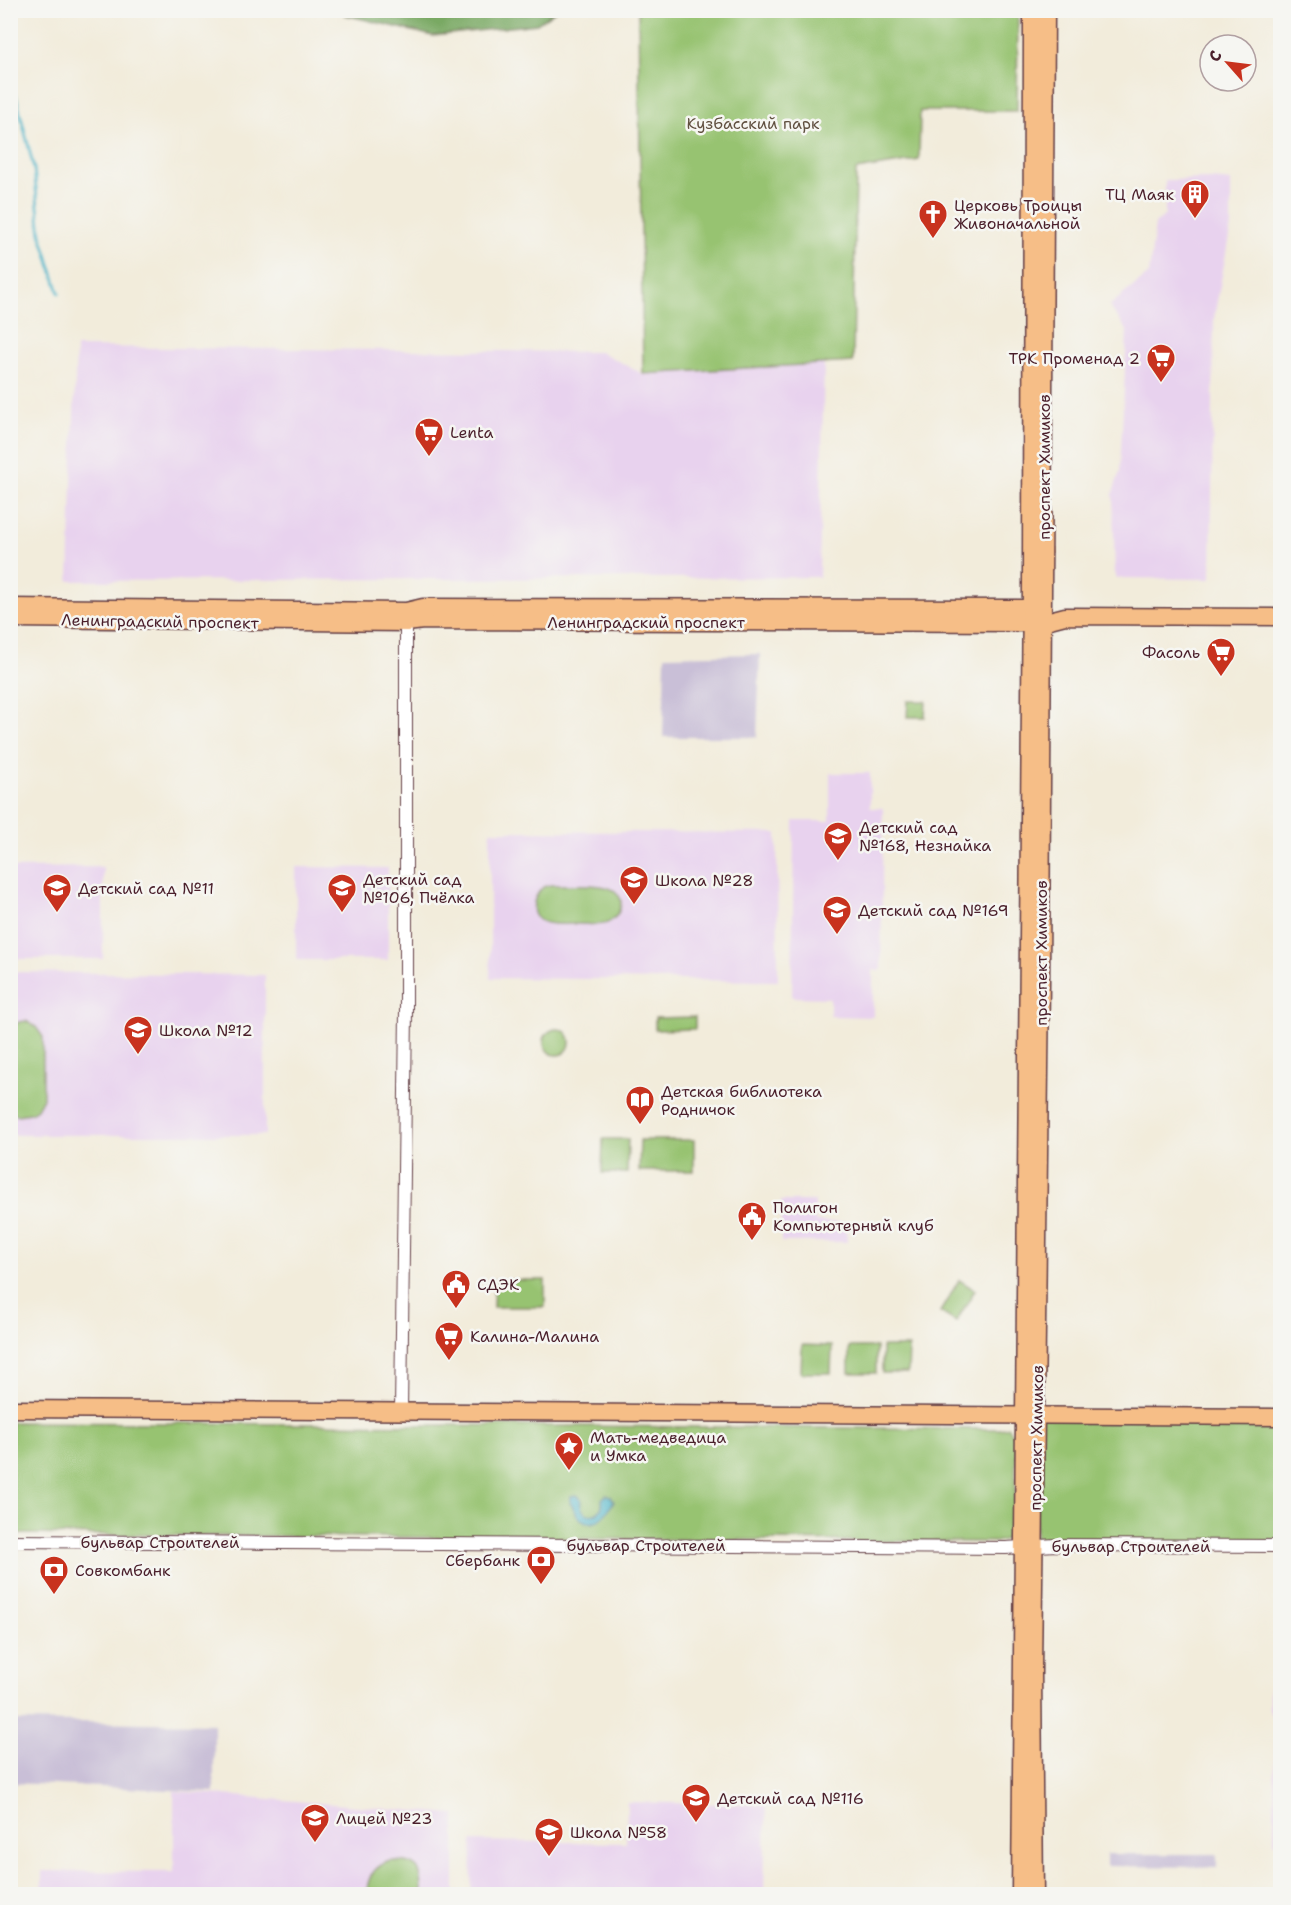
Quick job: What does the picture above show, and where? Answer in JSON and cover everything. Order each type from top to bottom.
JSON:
[{"type":"main road","name":"проспект Химиков","points":[[1032,10],[1036,615]]},
{"type":"main road","name":"проспект Химиков","points":[[1020,1894],[1030,1410],[1036,615],[1046,10]]},
{"type":"main road","name":"Ленинградский проспект","points":[[10,607],[406,617]]},
{"type":"main road","name":"Ленинградский проспект","points":[[10,619],[406,617],[423,607],[1281,617]]},
{"type":"main road","points":[[10,1402],[401,1408]]},
{"type":"main road","points":[[10,1409],[1030,1410],[1281,1408]]},
{"type":"main road","points":[[1030,1410],[1281,1417]]},
{"type":"main road","name":"проспект Химиков","points":[[1028,1547],[1033,1684],[1035,1894]]},
{"type":"street","points":[[401,1408],[406,1011],[406,617]]},
{"type":"street","name":"бульвар Строителей","points":[[10,1541],[1028,1547],[1056,1545],[1281,1546]]},
{"type":"shaded area","points":[[1165,180],[1231,181],[1231,226],[1214,318],[1211,579],[1115,578],[1113,493],[1120,471],[1127,330],[1109,306],[1149,274],[1155,224],[1165,215]]},
{"type":"shaded area","points":[[76,347],[601,352],[643,374],[824,364],[819,577],[69,581]]},
{"type":"shaded area","points":[[760,654],[757,737],[663,737],[665,656]]},
{"type":"shaded area","points":[[830,773],[870,773],[870,808],[883,808],[881,970],[873,970],[873,1017],[830,1016],[830,998],[792,997],[794,821],[830,821]]},
{"type":"shaded area","name":"Школа №28","points":[[490,831],[777,833],[778,981],[490,978]]},
{"type":"shaded area","name":"Детский сад №11","points":[[103,867],[103,959],[11,959],[11,868]]},
{"type":"shaded area","name":"Детский сад №106, Пчёлка","points":[[296,867],[388,868],[388,960],[296,960]]},
{"type":"shaded area","name":"Школа №12","points":[[11,972],[265,975],[265,1135],[11,1135]]},
{"type":"shaded area","points":[[781,1201],[815,1201],[815,1222],[846,1222],[847,1242],[781,1242]]},
{"type":"shaded area","points":[[1269,1689],[1280,1689],[1280,1843],[1274,1843],[1275,1722],[1269,1710]]},
{"type":"shaded area","points":[[11,1721],[214,1724],[214,1792],[11,1783]]},
{"type":"shaded area","name":"Лицей №23","points":[[174,1791],[455,1814],[455,1894],[42,1894],[42,1871],[174,1872]]},
{"type":"shaded area","points":[[627,1802],[766,1805],[764,1894],[471,1894],[472,1841],[626,1843]]},
{"type":"shaded area","points":[[1106,1854],[1217,1854],[1217,1867],[1106,1866]]},
{"type":"green space","points":[[344,10],[555,11],[537,24],[433,36],[345,15]]},
{"type":"green space","name":"Кузбасский парк","points":[[638,11],[1018,11],[1017,111],[920,111],[919,160],[856,170],[853,362],[643,374]]},
{"type":"green space","points":[[908,701],[926,701],[925,717],[907,717]]},
{"type":"green space","points":[[596,885],[612,889],[620,897],[621,906],[617,914],[607,923],[547,923],[536,917],[533,908],[539,892],[543,887]]},
{"type":"green space","points":[[695,1017],[695,1029],[655,1030],[655,1018]]},
{"type":"green space","points":[[26,1021],[36,1027],[43,1037],[43,1098],[37,1109],[31,1113],[17,1115],[11,1112],[11,1026]]},
{"type":"green space","points":[[557,1029],[566,1033],[570,1042],[566,1051],[557,1055],[548,1051],[544,1042],[548,1033]]},
{"type":"green space","points":[[603,1139],[628,1139],[627,1173],[602,1173]]},
{"type":"green space","points":[[640,1140],[694,1140],[694,1171],[639,1171]]},
{"type":"green space","points":[[494,1280],[545,1280],[545,1307],[493,1307]]},
{"type":"green space","points":[[959,1280],[975,1290],[956,1322],[940,1312]]},
{"type":"green space","points":[[802,1345],[832,1346],[831,1373],[801,1373]]},
{"type":"green space","points":[[849,1347],[876,1347],[876,1373],[849,1373]]},
{"type":"green space","points":[[882,1347],[909,1347],[908,1373],[882,1373]]},
{"type":"green space","points":[[1036,1416],[1280,1417],[1280,1546],[1035,1547]]},
{"type":"green space","points":[[11,1422],[1000,1429],[1009,1427],[1016,1441],[1015,1524],[1008,1537],[995,1542],[11,1534]]},
{"type":"green space","points":[[390,1861],[407,1862],[417,1868],[420,1872],[422,1894],[367,1894],[372,1873]]},
{"type":"water","points":[[577,1495],[581,1499],[583,1510],[591,1514],[599,1511],[602,1499],[606,1495],[611,1496],[614,1501],[601,1519],[592,1523],[579,1517],[570,1503],[571,1496]]},
{"type":"waterway","points":[[10,87],[16,96],[34,169],[41,235],[59,293]]},
{"type":"place","name":"ТЦ Маяк","points":[[1195,220]]},
{"type":"place","name":"Церковь Троицы Живоначальной","points":[[933,240]]},
{"type":"place","name":"ТРК Променад 2","points":[[1161,384]]},
{"type":"place","name":"Lenta","points":[[429,458]]},
{"type":"place","name":"Фасоль","points":[[1221,678]]},
{"type":"place","name":"Детский сад №168, Незнайка","points":[[838,862]]},
{"type":"place","name":"Школа №28","points":[[634,906]]},
{"type":"place","name":"Детский сад №11","points":[[57,914]]},
{"type":"place","name":"Детский сад №106, Пчёлка","points":[[342,914]]},
{"type":"place","name":"Детский сад №169","points":[[837,936]]},
{"type":"place","name":"Школа №12","points":[[138,1056]]},
{"type":"place","name":"Детская библиотека Родничок","points":[[640,1126]]},
{"type":"place","name":"Полигон Компьютерный клуб","points":[[752,1242]]},
{"type":"place","name":"СДЭК","points":[[456,1310]]},
{"type":"place","name":"Калина-Малина","points":[[449,1362]]},
{"type":"place","name":"Мать-медведица и Умка","points":[[569,1472]]},
{"type":"place","name":"Сбербанк","points":[[541,1586]]},
{"type":"place","name":"Совкомбанк","points":[[54,1596]]},
{"type":"place","name":"Детский сад №116","points":[[696,1824]]},
{"type":"place","name":"Лицей №23","points":[[315,1844]]},
{"type":"place","name":"Школа №58","points":[[549,1858]]}]
